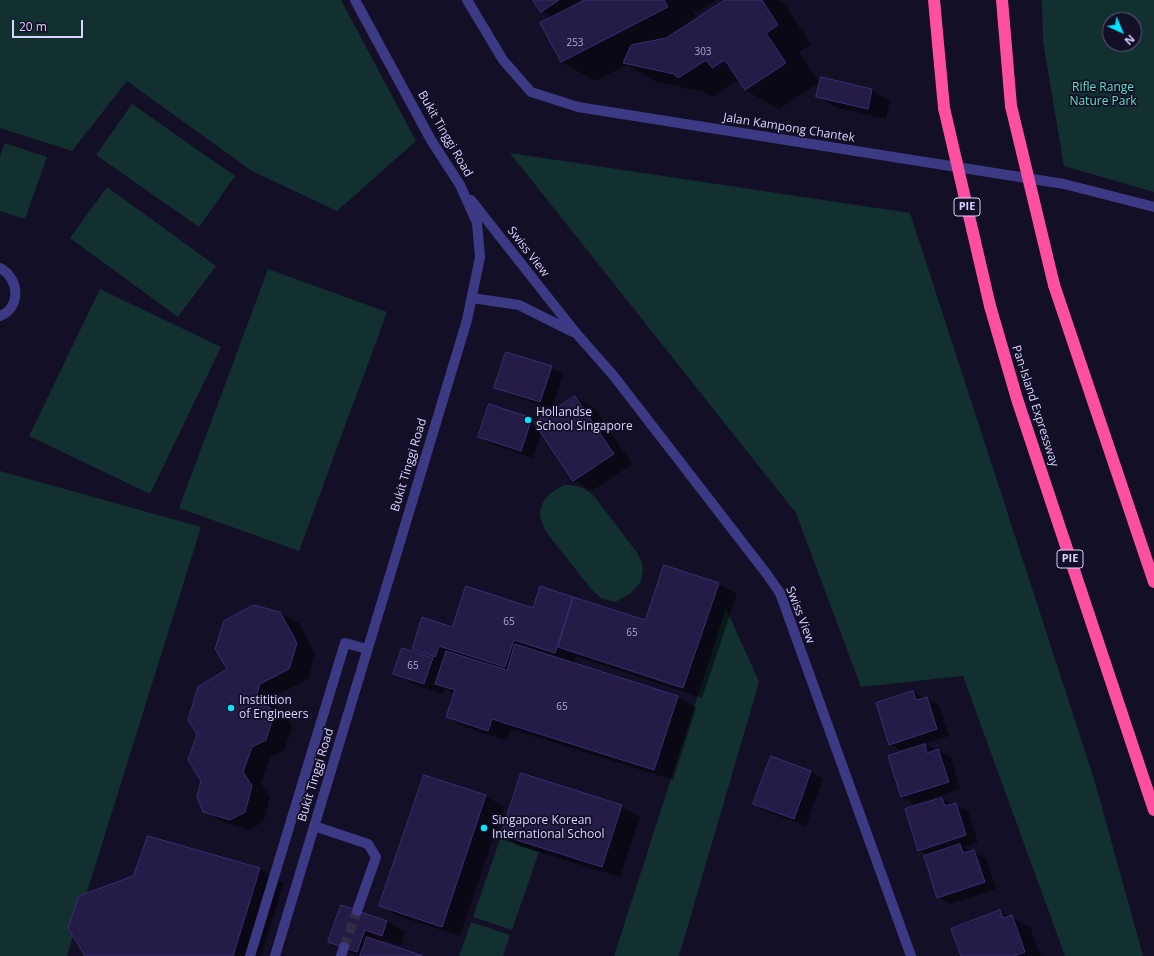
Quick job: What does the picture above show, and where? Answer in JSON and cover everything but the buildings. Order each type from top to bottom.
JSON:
[{"type":"highway","name":"Pan-Island Expressway","points":[[934,0],[944,108],[990,306],[1017,399],[1154,810]]},
{"type":"highway","points":[[1002,0],[1011,106],[1054,285],[1154,582]]},
{"type":"street","name":"Bukit Tinggi Road","points":[[275,956],[467,320],[480,257],[477,223],[460,185],[431,140],[355,0]]},
{"type":"street","name":"Jalan Kampong Chantek","points":[[467,0],[503,60],[531,92],[578,107],[1064,184],[1154,207]]},
{"type":"street","name":"Swiss View","points":[[460,185],[576,333],[618,380],[780,593],[911,956]]},
{"type":"street","points":[[0,268],[6,271],[13,279],[16,289],[15,299],[10,309],[0,316]]},
{"type":"street","name":"Swiss View","points":[[472,298],[519,305],[576,333]]},
{"type":"street","points":[[250,956],[345,642],[367,649]]},
{"type":"street","points":[[314,826],[368,844],[376,857],[357,911]]},
{"type":"green space","points":[[0,0],[341,0],[416,141],[337,211],[252,171],[127,81],[72,151],[0,128]]},
{"type":"green space","name":"Rifle Range Nature Park","points":[[1042,0],[1154,0],[1154,192],[1064,166],[1043,41]]},
{"type":"green space","points":[[132,104],[235,176],[199,227],[96,155]]},
{"type":"green space","points":[[5,143],[47,157],[25,219],[0,211],[0,156]]},
{"type":"green space","points":[[510,153],[910,213],[1095,782],[1143,956],[1065,956],[963,676],[861,687],[796,513]]},
{"type":"green space","points":[[107,187],[216,266],[178,317],[70,238]]},
{"type":"green space","points":[[268,269],[387,312],[299,551],[179,508]]},
{"type":"green space","points":[[100,289],[221,347],[150,494],[29,436]]},
{"type":"green space","points":[[0,471],[201,527],[67,956],[0,956]]},
{"type":"green space","points":[[564,485],[580,487],[587,490],[594,496],[638,554],[643,567],[641,582],[630,594],[615,602],[601,598],[591,589],[547,533],[543,525],[540,510],[542,504],[550,494]]},
{"type":"green space","points":[[726,608],[759,682],[679,956],[614,956]]},
{"type":"green space","points":[[500,839],[539,852],[512,930],[473,917]]},
{"type":"green space","points":[[471,922],[510,935],[503,956],[459,956]]},
{"type":"tunnel","points":[[344,947],[357,911]]},
{"type":"place","name":"Hollandse School Singapore","points":[[528,420]]},
{"type":"place","name":"Institition of Engineers","points":[[231,708]]},
{"type":"place","name":"Singapore Korean International School","points":[[484,828]]}]
